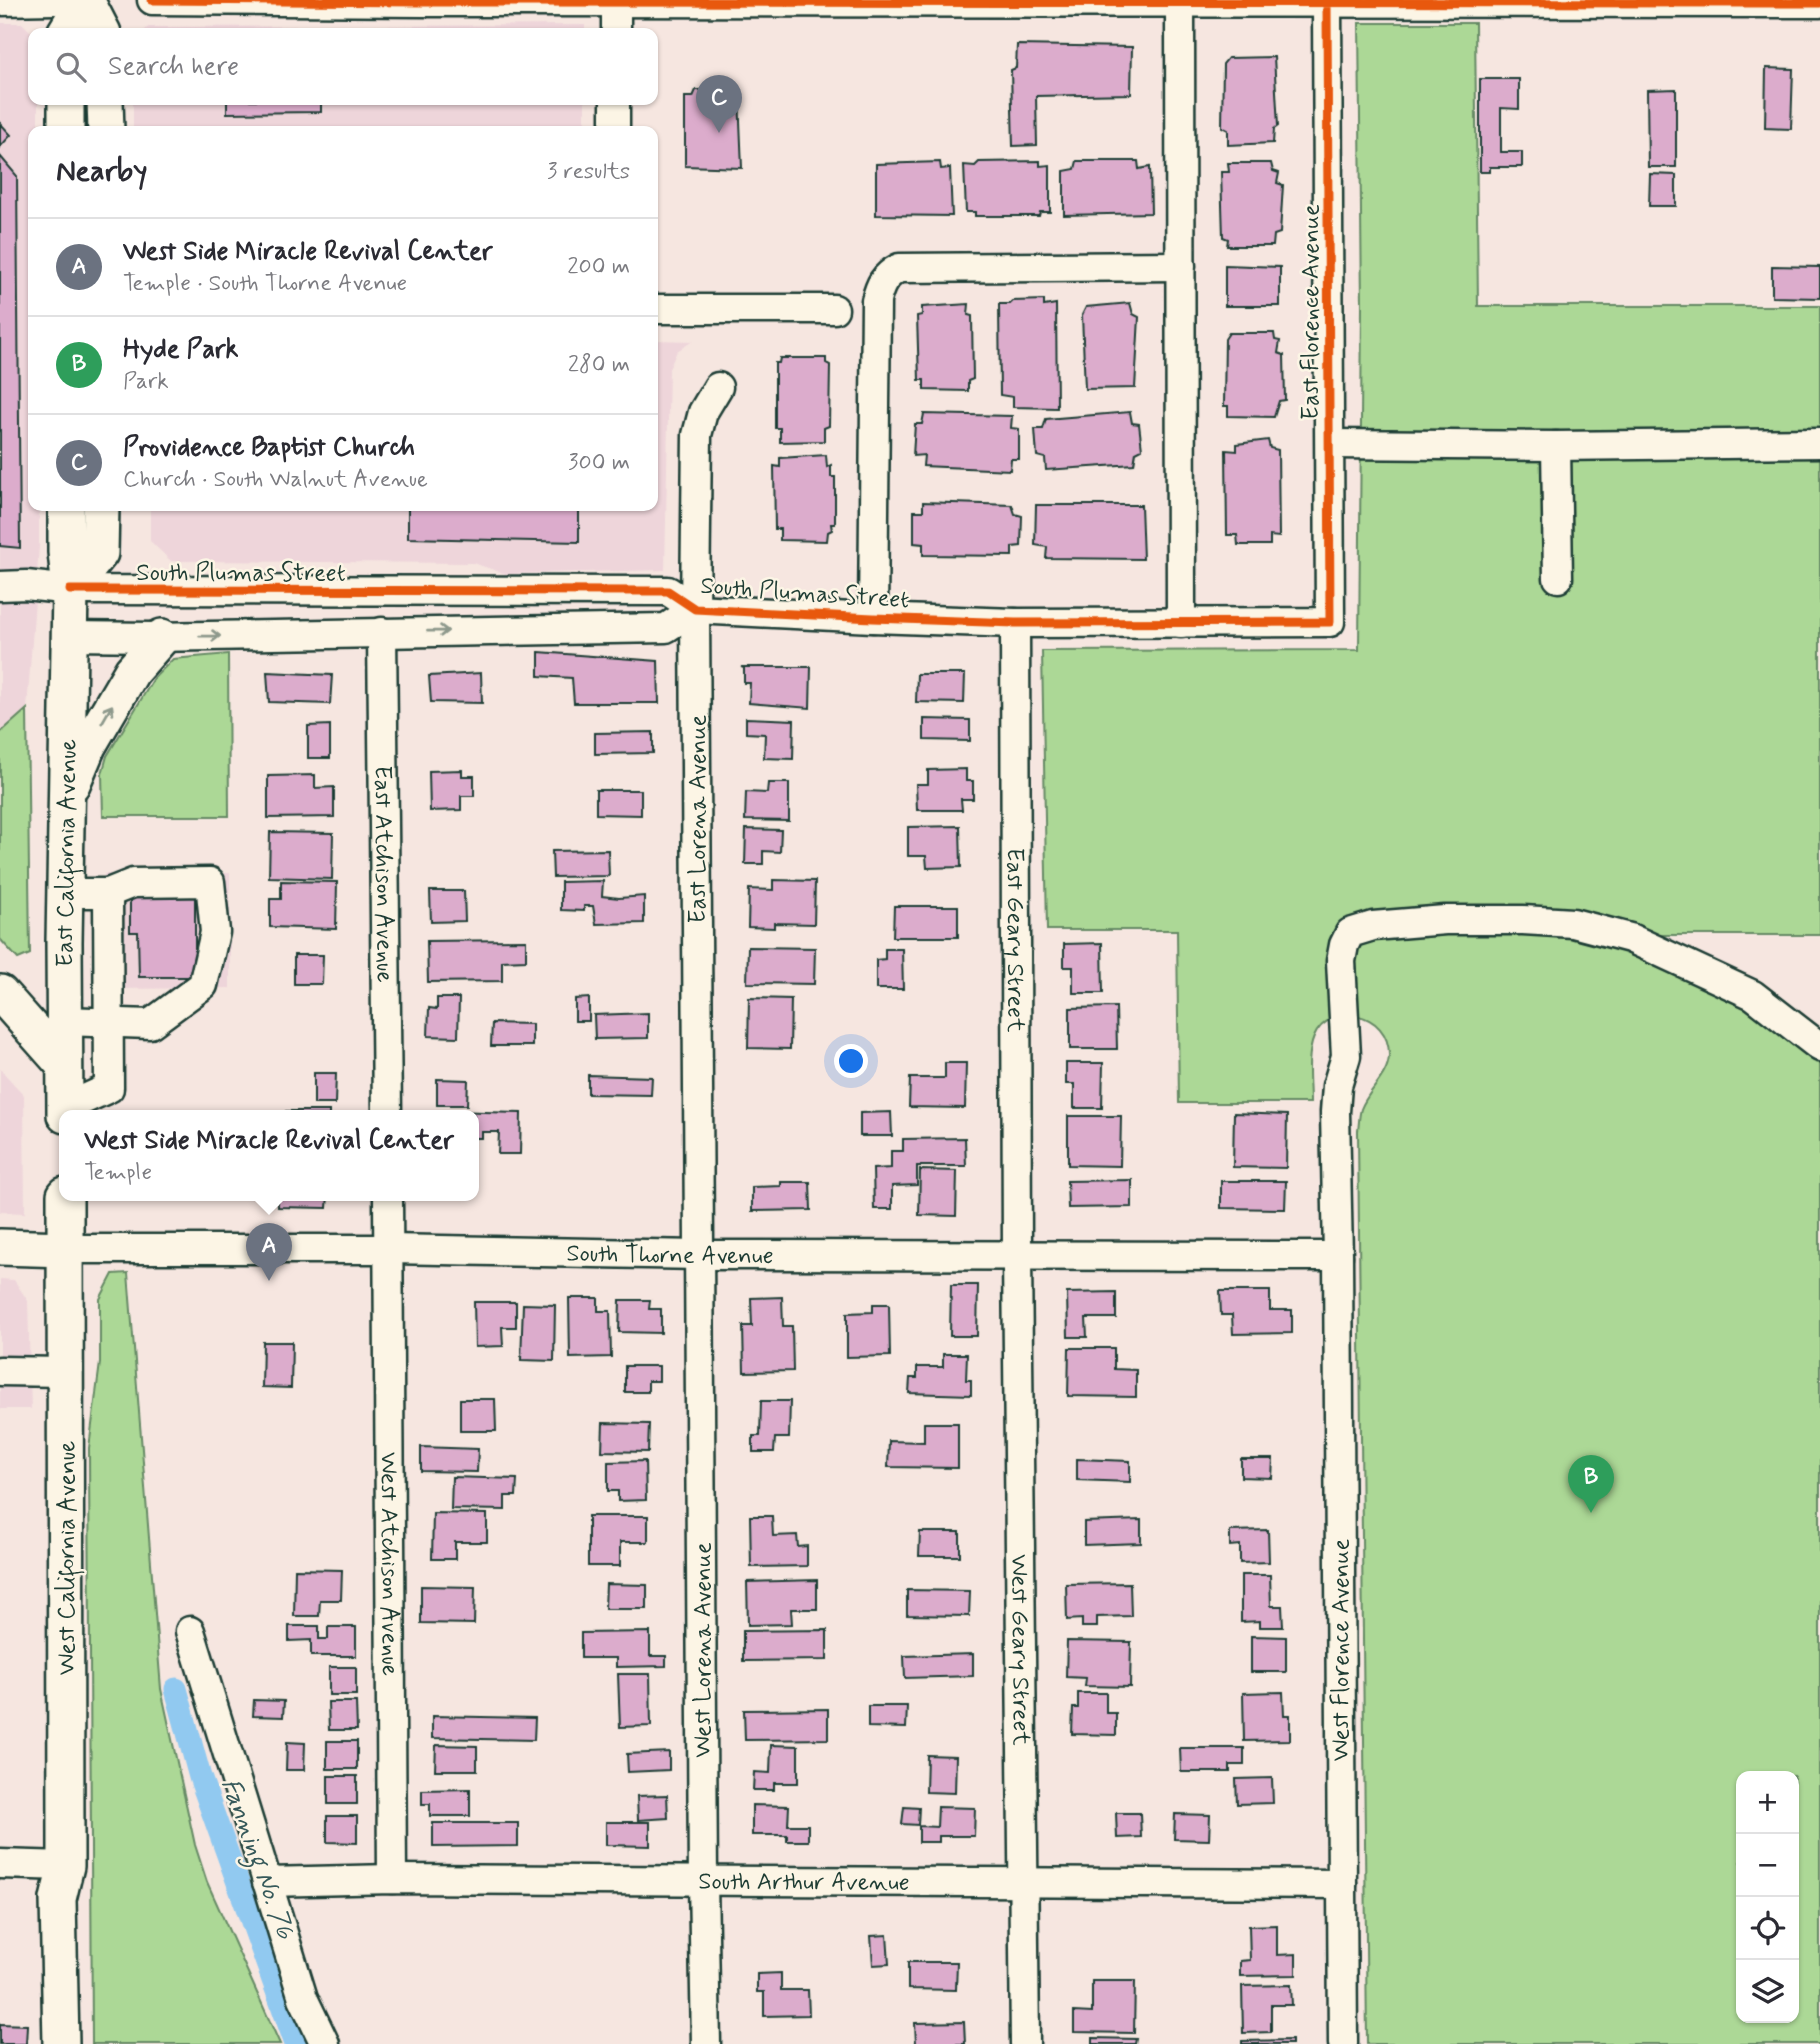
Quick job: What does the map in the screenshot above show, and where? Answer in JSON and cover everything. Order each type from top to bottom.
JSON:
[{"type":"main road","points":[[68,28],[86,0]]},
{"type":"main road","points":[[86,0],[100,28]]},
{"type":"main road","points":[[66,105],[66,126]]},
{"type":"main road","points":[[105,105],[106,126]]},
{"type":"main road","name":"East California Avenue","points":[[65,1110],[64,948],[70,590],[66,511]]},
{"type":"main road","points":[[70,590],[100,553],[101,511]]},
{"type":"main road","points":[[66,797],[88,746],[132,671],[162,637]]},
{"type":"main road","points":[[0,993],[64,1065]]},
{"type":"main road","points":[[65,1201],[66,1249]]},
{"type":"main road","name":"South Thorne Avenue","points":[[0,1247],[66,1249]]},
{"type":"main road","name":"West California Avenue","points":[[61,2044],[58,1899],[66,1866],[66,1249]]},
{"type":"main road","name":"West California Avenue","points":[[66,1866],[79,1909],[80,2044]]},
{"type":"street","points":[[0,1],[55,0]]},
{"type":"street","points":[[152,0],[1820,2]]},
{"type":"street","points":[[1180,1],[1181,623]]},
{"type":"street","points":[[616,2],[616,28]]},
{"type":"street","name":"East Florence Avenue","points":[[1327,3],[1330,622]]},
{"type":"street","points":[[615,105],[615,126]]},
{"type":"street","points":[[873,618],[876,301],[879,286],[888,274],[899,268],[1181,266]]},
{"type":"street","points":[[658,309],[834,309]]},
{"type":"street","name":"East Lorena Avenue","points":[[700,1255],[695,609],[697,435],[703,412],[718,387]]},
{"type":"street","points":[[1331,444],[1556,446],[1820,443]]},
{"type":"street","points":[[1556,446],[1558,578]]},
{"type":"street","name":"South Plumas Street","points":[[0,586],[26,585],[70,590],[668,592],[695,609],[873,618],[1015,623],[1330,622]]},
{"type":"street","name":"South Plumas Street","points":[[69,636],[162,637],[666,628],[695,609]]},
{"type":"street","name":"East Geary Street","points":[[1015,623],[1017,1256]]},
{"type":"street","name":"East Atchison Avenue","points":[[382,632],[387,1110]]},
{"type":"street","points":[[64,1021],[150,1024],[203,985],[215,932],[210,882],[134,883],[108,893],[65,893]]},
{"type":"street","points":[[67,1110],[109,1088],[108,893]]},
{"type":"street","points":[[1338,1256],[1335,1112],[1337,1086],[1346,1056],[1341,961],[1343,945],[1350,933],[1373,926],[1488,919],[1573,923],[1630,938],[1753,995],[1820,1046]]},
{"type":"street","points":[[64,948],[109,946]]},
{"type":"street","points":[[388,1201],[389,1249]]},
{"type":"street","name":"South Thorne Avenue","points":[[66,1249],[389,1249],[700,1255],[1338,1256]]},
{"type":"street","name":"West Atchison Avenue","points":[[389,1249],[392,1879]]},
{"type":"street","name":"West Lorena Avenue","points":[[700,1255],[706,2044]]},
{"type":"street","name":"West Geary Street","points":[[1017,1256],[1025,2044]]},
{"type":"street","name":"West Florence Avenue","points":[[1338,1256],[1343,2044]]},
{"type":"street","points":[[0,1371],[66,1372]]},
{"type":"street","points":[[190,1631],[303,1998],[325,2044]]},
{"type":"street","points":[[0,1864],[66,1866]]},
{"type":"street","name":"South Arthur Avenue","points":[[267,1882],[392,1879],[1342,1884]]},
{"type":"shaded area","points":[[0,23],[22,23],[28,29],[28,105],[38,105],[38,126],[28,126],[28,511],[39,511],[39,546],[27,709],[0,733]]},
{"type":"shaded area","points":[[585,25],[585,28],[148,27]]},
{"type":"shaded area","points":[[133,105],[585,105],[585,126],[133,126]]},
{"type":"shaded area","points":[[658,340],[693,341],[677,351],[669,369],[665,570],[506,574],[473,563],[171,561],[150,541],[150,511],[658,511]]},
{"type":"shaded area","points":[[230,873],[230,988],[104,989],[104,874]]},
{"type":"shaded area","points":[[0,1069],[24,1095],[25,1213],[0,1212]]},
{"type":"shaded area","points":[[0,1279],[14,1280],[28,1301],[31,1409],[0,1409]]},
{"type":"green space","points":[[1359,23],[1475,23],[1478,306],[1820,306],[1820,935],[1635,935],[1820,1043],[1820,2044],[1367,2044],[1358,1131],[1361,1109],[1388,1064],[1387,1040],[1370,1020],[1358,1016],[1332,1018],[1322,1026],[1314,1037],[1310,1053],[1310,1103],[1179,1103],[1177,930],[1047,930],[1042,651],[1359,650],[1362,306]]},
{"type":"green space","points":[[228,654],[229,816],[103,816],[102,774],[107,756],[154,678],[173,659]]},
{"type":"green space","points":[[27,709],[30,954],[18,959],[0,939],[0,733]]},
{"type":"green space","points":[[128,1273],[161,1689],[195,1845],[207,1882],[280,2044],[92,2044],[89,1448],[100,1363],[100,1299],[113,1274]]},
{"type":"building","points":[[1017,45],[1132,47],[1131,94],[1036,96],[1037,145],[1013,146],[1011,70],[1016,68]]},
{"type":"building","points":[[1274,57],[1278,126],[1274,129],[1273,143],[1228,145],[1228,130],[1222,127],[1223,64],[1228,58]]},
{"type":"building","points":[[1766,68],[1793,69],[1791,129],[1765,128]]},
{"type":"building","points":[[1480,79],[1519,79],[1519,109],[1501,108],[1501,152],[1522,152],[1522,167],[1490,167],[1490,172],[1480,172]]},
{"type":"building","points":[[1676,89],[1676,167],[1648,167],[1647,90]]},
{"type":"building","points":[[696,90],[729,90],[730,98],[739,97],[742,168],[685,166],[685,97],[693,97]]},
{"type":"building","points":[[227,105],[321,105],[321,112],[227,113]]},
{"type":"building","points":[[0,123],[11,135],[0,147]]},
{"type":"building","points":[[0,156],[17,176],[20,548],[0,546]]},
{"type":"building","points":[[1040,161],[1040,166],[1050,165],[1050,212],[1040,212],[1039,216],[975,216],[975,212],[966,212],[964,165],[975,166],[979,162]]},
{"type":"building","points":[[1077,161],[1138,161],[1139,169],[1150,167],[1151,213],[1064,215],[1064,171],[1075,169]]},
{"type":"building","points":[[940,162],[941,169],[950,168],[952,216],[876,215],[876,164]]},
{"type":"building","points":[[1228,163],[1271,163],[1273,171],[1279,173],[1277,183],[1283,185],[1280,233],[1274,235],[1273,246],[1227,246],[1228,239],[1223,237],[1221,172],[1229,172]]},
{"type":"building","points":[[1650,174],[1676,175],[1676,206],[1649,206]]},
{"type":"building","points":[[1225,265],[1280,267],[1280,306],[1225,306]]},
{"type":"building","points":[[1772,266],[1820,267],[1820,298],[1772,297]]},
{"type":"building","points":[[1044,300],[1044,306],[1056,304],[1057,408],[1013,407],[1013,397],[1000,395],[999,304]]},
{"type":"building","points":[[1130,303],[1133,314],[1139,317],[1135,388],[1085,389],[1082,315],[1086,307]]},
{"type":"building","points":[[969,304],[968,315],[972,316],[973,379],[968,381],[968,391],[924,390],[924,380],[919,380],[917,316],[922,315],[922,307]]},
{"type":"building","points":[[1229,333],[1274,333],[1275,340],[1280,341],[1278,353],[1284,355],[1285,400],[1279,401],[1274,417],[1228,416],[1228,406],[1224,406],[1225,339]]},
{"type":"building","points":[[780,358],[826,358],[826,363],[830,365],[829,426],[824,428],[824,441],[780,442],[780,428],[775,428],[775,363],[779,363]]},
{"type":"building","points":[[1130,412],[1132,423],[1139,424],[1142,449],[1136,452],[1134,464],[1046,470],[1045,458],[1037,456],[1035,429],[1043,429],[1046,419]]},
{"type":"building","points":[[924,414],[1012,416],[1011,428],[1019,429],[1019,459],[1011,459],[1010,470],[923,466],[924,455],[913,456],[915,424],[922,424]]},
{"type":"building","points":[[1268,440],[1270,448],[1278,450],[1279,537],[1270,536],[1270,545],[1238,545],[1237,535],[1227,535],[1226,450],[1237,451],[1237,444]]},
{"type":"building","points":[[826,455],[827,467],[831,465],[831,477],[835,477],[835,524],[831,524],[832,530],[828,532],[827,541],[780,540],[780,529],[775,529],[774,466],[780,467],[780,458]]},
{"type":"building","points":[[923,502],[1012,505],[1015,514],[1022,516],[1021,546],[1012,547],[1012,556],[923,555],[923,544],[914,543],[914,511],[923,511]]},
{"type":"building","points":[[1036,505],[1141,505],[1143,559],[1046,558],[1047,547],[1035,545]]},
{"type":"building","points":[[408,511],[579,511],[579,542],[408,538]]},
{"type":"building","points":[[539,652],[658,661],[659,703],[574,703],[572,678],[539,676]]},
{"type":"building","points":[[741,667],[811,667],[810,708],[749,703],[750,683],[744,683],[744,668]]},
{"type":"building","points":[[267,672],[332,675],[330,704],[269,702]]},
{"type":"building","points":[[481,673],[482,703],[431,702],[429,676]]},
{"type":"building","points":[[917,674],[965,674],[964,703],[916,702]]},
{"type":"building","points":[[746,718],[794,720],[793,759],[764,758],[765,734],[746,733]]},
{"type":"building","points":[[924,719],[970,720],[970,741],[924,740]]},
{"type":"building","points":[[330,725],[330,758],[308,758],[308,726]]},
{"type":"building","points":[[653,732],[653,753],[595,754],[595,733]]},
{"type":"building","points":[[966,769],[966,781],[973,781],[973,799],[961,799],[962,810],[917,810],[916,784],[928,784],[928,770]]},
{"type":"building","points":[[462,770],[462,776],[474,776],[474,796],[461,796],[461,810],[430,811],[429,771]]},
{"type":"building","points":[[315,775],[315,788],[334,787],[334,817],[268,818],[268,776]]},
{"type":"building","points":[[768,783],[789,783],[789,821],[745,820],[746,792],[767,793]]},
{"type":"building","points":[[596,790],[641,790],[641,815],[596,814]]},
{"type":"building","points":[[960,826],[961,867],[927,868],[926,856],[908,856],[908,827]]},
{"type":"building","points":[[746,829],[781,830],[780,852],[763,851],[763,864],[745,864]]},
{"type":"building","points":[[270,832],[333,833],[332,879],[269,877]]},
{"type":"building","points":[[608,850],[609,876],[553,877],[552,851]]},
{"type":"building","points":[[773,880],[815,881],[814,924],[774,923],[774,928],[748,927],[749,889],[773,890]]},
{"type":"building","points":[[281,881],[337,882],[336,929],[270,927],[270,899],[281,899]]},
{"type":"building","points":[[603,881],[602,896],[644,896],[644,923],[596,924],[593,906],[584,906],[584,911],[561,910],[561,882]]},
{"type":"building","points":[[130,890],[195,890],[195,977],[139,977],[138,932],[130,932]]},
{"type":"building","points":[[430,891],[464,891],[465,921],[431,922]]},
{"type":"building","points":[[894,906],[958,906],[958,937],[893,937]]},
{"type":"building","points":[[526,940],[526,960],[502,961],[502,981],[428,982],[427,941]]},
{"type":"building","points":[[1102,943],[1103,993],[1073,993],[1073,967],[1064,967],[1064,944]]},
{"type":"building","points":[[748,947],[815,948],[814,984],[747,983]]},
{"type":"building","points":[[885,949],[902,949],[903,989],[876,989],[876,960],[885,959]]},
{"type":"building","points":[[294,955],[323,955],[322,984],[294,984]]},
{"type":"building","points":[[437,998],[459,998],[458,1037],[428,1036],[429,1008],[437,1009]]},
{"type":"building","points":[[589,998],[589,1021],[575,1021],[575,999]]},
{"type":"building","points":[[749,998],[791,999],[790,1049],[748,1048]]},
{"type":"building","points":[[1116,1007],[1117,1049],[1070,1049],[1070,1008]]},
{"type":"building","points":[[648,1013],[648,1038],[595,1039],[594,1015]]},
{"type":"building","points":[[492,1023],[532,1024],[532,1046],[491,1046]]},
{"type":"building","points":[[945,1063],[966,1063],[965,1108],[909,1107],[910,1078],[945,1078]]},
{"type":"building","points":[[1066,1063],[1103,1063],[1102,1108],[1074,1108],[1074,1084],[1066,1084]]},
{"type":"building","points":[[314,1073],[336,1073],[335,1104],[314,1104]]},
{"type":"building","points":[[588,1075],[652,1077],[651,1095],[588,1094]]},
{"type":"building","points":[[437,1079],[468,1080],[467,1105],[437,1105]]},
{"type":"building","points":[[479,1112],[521,1113],[520,1154],[498,1154],[499,1132],[482,1132],[482,1138],[479,1138]]},
{"type":"building","points":[[891,1112],[892,1136],[860,1136],[860,1113]]},
{"type":"building","points":[[1234,1113],[1287,1115],[1286,1168],[1233,1167]]},
{"type":"building","points":[[1068,1116],[1121,1116],[1120,1166],[1068,1165]]},
{"type":"building","points":[[965,1138],[966,1166],[917,1166],[917,1185],[892,1186],[892,1209],[874,1209],[873,1169],[891,1168],[891,1151],[903,1151],[903,1139]]},
{"type":"building","points":[[920,1170],[957,1171],[956,1216],[919,1215]]},
{"type":"building","points":[[1132,1180],[1132,1207],[1068,1208],[1067,1181]]},
{"type":"building","points":[[1221,1181],[1286,1181],[1285,1209],[1221,1208]]},
{"type":"building","points":[[781,1182],[810,1182],[811,1210],[752,1211],[752,1187],[781,1186]]},
{"type":"building","points":[[278,1201],[328,1201],[327,1208],[278,1207]]},
{"type":"building","points":[[951,1285],[978,1285],[977,1336],[950,1336]]},
{"type":"building","points":[[1220,1291],[1270,1291],[1270,1310],[1292,1310],[1292,1333],[1233,1334],[1232,1315],[1221,1315]]},
{"type":"building","points":[[1116,1292],[1116,1318],[1086,1318],[1087,1337],[1068,1337],[1067,1293]]},
{"type":"building","points":[[782,1297],[783,1326],[792,1326],[793,1371],[744,1372],[743,1326],[752,1326],[751,1298]]},
{"type":"building","points":[[569,1298],[598,1298],[598,1311],[610,1311],[611,1357],[570,1358]]},
{"type":"building","points":[[620,1300],[650,1300],[649,1309],[661,1309],[661,1333],[619,1332]]},
{"type":"building","points":[[474,1302],[516,1302],[516,1327],[502,1327],[503,1346],[475,1347]]},
{"type":"building","points":[[523,1304],[555,1305],[554,1361],[521,1360]]},
{"type":"building","points":[[873,1304],[889,1304],[890,1356],[847,1357],[847,1313],[873,1312]]},
{"type":"building","points":[[263,1342],[292,1342],[291,1388],[262,1387]]},
{"type":"building","points":[[1069,1348],[1114,1348],[1114,1369],[1136,1370],[1136,1397],[1068,1396]]},
{"type":"building","points":[[943,1354],[967,1354],[966,1380],[971,1380],[971,1395],[909,1393],[910,1378],[917,1378],[917,1367],[943,1367]]},
{"type":"building","points":[[625,1366],[659,1366],[659,1381],[648,1381],[648,1392],[625,1392]]},
{"type":"building","points":[[460,1399],[495,1399],[496,1431],[460,1431]]},
{"type":"building","points":[[761,1401],[790,1401],[789,1438],[775,1438],[774,1452],[753,1452],[753,1436],[760,1436]]},
{"type":"building","points":[[603,1423],[649,1424],[648,1452],[602,1451]]},
{"type":"building","points":[[924,1423],[958,1423],[958,1468],[888,1467],[889,1441],[924,1442]]},
{"type":"building","points":[[421,1447],[478,1449],[477,1472],[421,1471]]},
{"type":"building","points":[[1077,1459],[1130,1461],[1130,1482],[1077,1480]]},
{"type":"building","points":[[1241,1459],[1273,1459],[1272,1478],[1241,1477]]},
{"type":"building","points":[[645,1461],[646,1500],[618,1501],[618,1491],[608,1491],[608,1462]]},
{"type":"building","points":[[452,1477],[517,1479],[516,1496],[505,1496],[505,1510],[451,1509]]},
{"type":"building","points":[[433,1513],[487,1514],[487,1542],[455,1542],[455,1559],[432,1559]]},
{"type":"building","points":[[588,1516],[648,1516],[648,1542],[620,1542],[620,1566],[588,1566]]},
{"type":"building","points":[[750,1516],[772,1516],[773,1536],[797,1535],[798,1547],[807,1546],[807,1566],[751,1567]]},
{"type":"building","points":[[1141,1520],[1141,1543],[1084,1545],[1084,1522]]},
{"type":"building","points":[[1268,1530],[1269,1562],[1240,1563],[1240,1545],[1230,1546],[1230,1531]]},
{"type":"building","points":[[920,1532],[960,1532],[960,1556],[919,1556]]},
{"type":"building","points":[[295,1569],[342,1570],[341,1600],[320,1600],[319,1616],[294,1616]]},
{"type":"building","points":[[1241,1575],[1270,1575],[1271,1606],[1282,1606],[1283,1627],[1260,1627],[1260,1621],[1241,1622]]},
{"type":"building","points":[[817,1580],[817,1609],[791,1609],[792,1624],[748,1625],[747,1582]]},
{"type":"building","points":[[1130,1583],[1131,1616],[1097,1617],[1097,1627],[1082,1627],[1082,1619],[1067,1620],[1066,1584]]},
{"type":"building","points":[[606,1584],[647,1585],[647,1609],[605,1609]]},
{"type":"building","points":[[421,1586],[475,1587],[474,1624],[421,1623]]},
{"type":"building","points":[[907,1590],[970,1591],[969,1616],[907,1615]]},
{"type":"building","points":[[289,1626],[319,1626],[319,1639],[328,1639],[328,1627],[356,1627],[356,1656],[311,1656],[311,1640],[289,1641]]},
{"type":"building","points":[[827,1630],[827,1660],[743,1661],[743,1631]]},
{"type":"building","points":[[650,1632],[650,1656],[666,1656],[666,1666],[616,1667],[616,1658],[581,1658],[581,1633]]},
{"type":"building","points":[[1251,1636],[1286,1637],[1286,1672],[1251,1672]]},
{"type":"building","points":[[1067,1641],[1131,1642],[1130,1687],[1085,1686],[1086,1678],[1066,1677]]},
{"type":"building","points":[[973,1654],[973,1676],[905,1678],[904,1656]]},
{"type":"building","points":[[329,1667],[356,1667],[356,1695],[329,1695]]},
{"type":"building","points":[[618,1674],[650,1674],[651,1726],[620,1727]]},
{"type":"building","points":[[1283,1692],[1284,1715],[1290,1715],[1290,1740],[1244,1741],[1243,1693]]},
{"type":"building","points":[[1078,1693],[1106,1693],[1106,1713],[1116,1713],[1116,1735],[1072,1734],[1073,1708],[1078,1708]]},
{"type":"building","points":[[254,1700],[284,1701],[283,1717],[253,1716]]},
{"type":"building","points":[[328,1702],[356,1702],[357,1730],[329,1730]]},
{"type":"building","points":[[868,1706],[907,1706],[906,1728],[868,1727]]},
{"type":"building","points":[[828,1709],[828,1739],[745,1740],[744,1710]]},
{"type":"building","points":[[432,1716],[535,1718],[534,1740],[432,1738]]},
{"type":"building","points":[[327,1741],[357,1741],[357,1769],[327,1769]]},
{"type":"building","points":[[287,1742],[305,1743],[304,1770],[286,1770]]},
{"type":"building","points":[[436,1745],[477,1746],[477,1770],[435,1770]]},
{"type":"building","points":[[771,1745],[798,1746],[798,1783],[774,1783],[774,1790],[753,1790],[754,1772],[770,1773]]},
{"type":"building","points":[[1180,1748],[1244,1748],[1244,1765],[1230,1765],[1230,1772],[1181,1772]]},
{"type":"building","points":[[669,1752],[669,1770],[628,1772],[627,1754]]},
{"type":"building","points":[[927,1755],[956,1756],[955,1793],[926,1792]]},
{"type":"building","points":[[328,1776],[357,1776],[357,1804],[328,1804]]},
{"type":"building","points":[[1272,1778],[1273,1803],[1237,1804],[1236,1779]]},
{"type":"building","points":[[470,1789],[470,1816],[430,1816],[430,1804],[422,1804],[422,1790]]},
{"type":"building","points":[[667,1795],[668,1818],[638,1820],[637,1796]]},
{"type":"building","points":[[752,1805],[789,1806],[788,1825],[808,1825],[808,1841],[787,1841],[787,1835],[752,1835]]},
{"type":"building","points":[[904,1807],[919,1808],[918,1825],[902,1824]]},
{"type":"building","points":[[938,1807],[975,1808],[974,1836],[939,1836],[939,1842],[919,1842],[919,1826],[937,1827]]},
{"type":"building","points":[[1116,1813],[1140,1813],[1141,1837],[1117,1838]]},
{"type":"building","points":[[1175,1814],[1210,1815],[1209,1840],[1174,1839]]},
{"type":"building","points":[[327,1816],[357,1816],[357,1843],[327,1842]]},
{"type":"building","points":[[606,1822],[650,1822],[650,1846],[606,1845]]},
{"type":"building","points":[[433,1823],[518,1823],[518,1846],[433,1847]]},
{"type":"building","points":[[1277,1925],[1277,1955],[1296,1954],[1296,1975],[1240,1976],[1240,1961],[1250,1960],[1249,1926]]},
{"type":"building","points":[[887,1935],[889,1964],[873,1965],[871,1936]]},
{"type":"building","points":[[908,1962],[957,1962],[956,1990],[908,1989]]},
{"type":"building","points":[[781,1973],[781,1990],[808,1990],[809,2015],[764,2016],[764,1992],[757,1992],[757,1974]]},
{"type":"building","points":[[1092,1981],[1135,1981],[1134,2033],[1074,2032],[1074,2012],[1092,2013]]},
{"type":"building","points":[[1291,1985],[1292,2005],[1271,2005],[1271,2032],[1243,2033],[1242,1986]]},
{"type":"building","points":[[964,2022],[965,2044],[916,2044],[915,2023]]},
{"type":"building","points":[[0,2024],[27,2025],[26,2044],[0,2044]]},
{"type":"building","points":[[1093,2038],[1136,2039],[1135,2044],[1093,2044]]},
{"type":"building","points":[[1292,2040],[1292,2044],[1242,2044],[1242,2041]]},
{"type":"waterway","name":"Fanning No. 76","points":[[176,1689],[200,1777],[296,2044]]},
{"type":"cycle path","points":[[152,0],[1820,3]]},
{"type":"cycle path","points":[[70,590],[668,591],[695,609],[873,618],[1015,623],[1330,622],[1327,3]]},
{"type":"place","name":"Providence Baptist Church","points":[[719,133]]},
{"type":"place","name":"West Side Miracle Revival Center","points":[[269,1281]]},
{"type":"place","name":"Hyde Park","points":[[1591,1513]]}]
